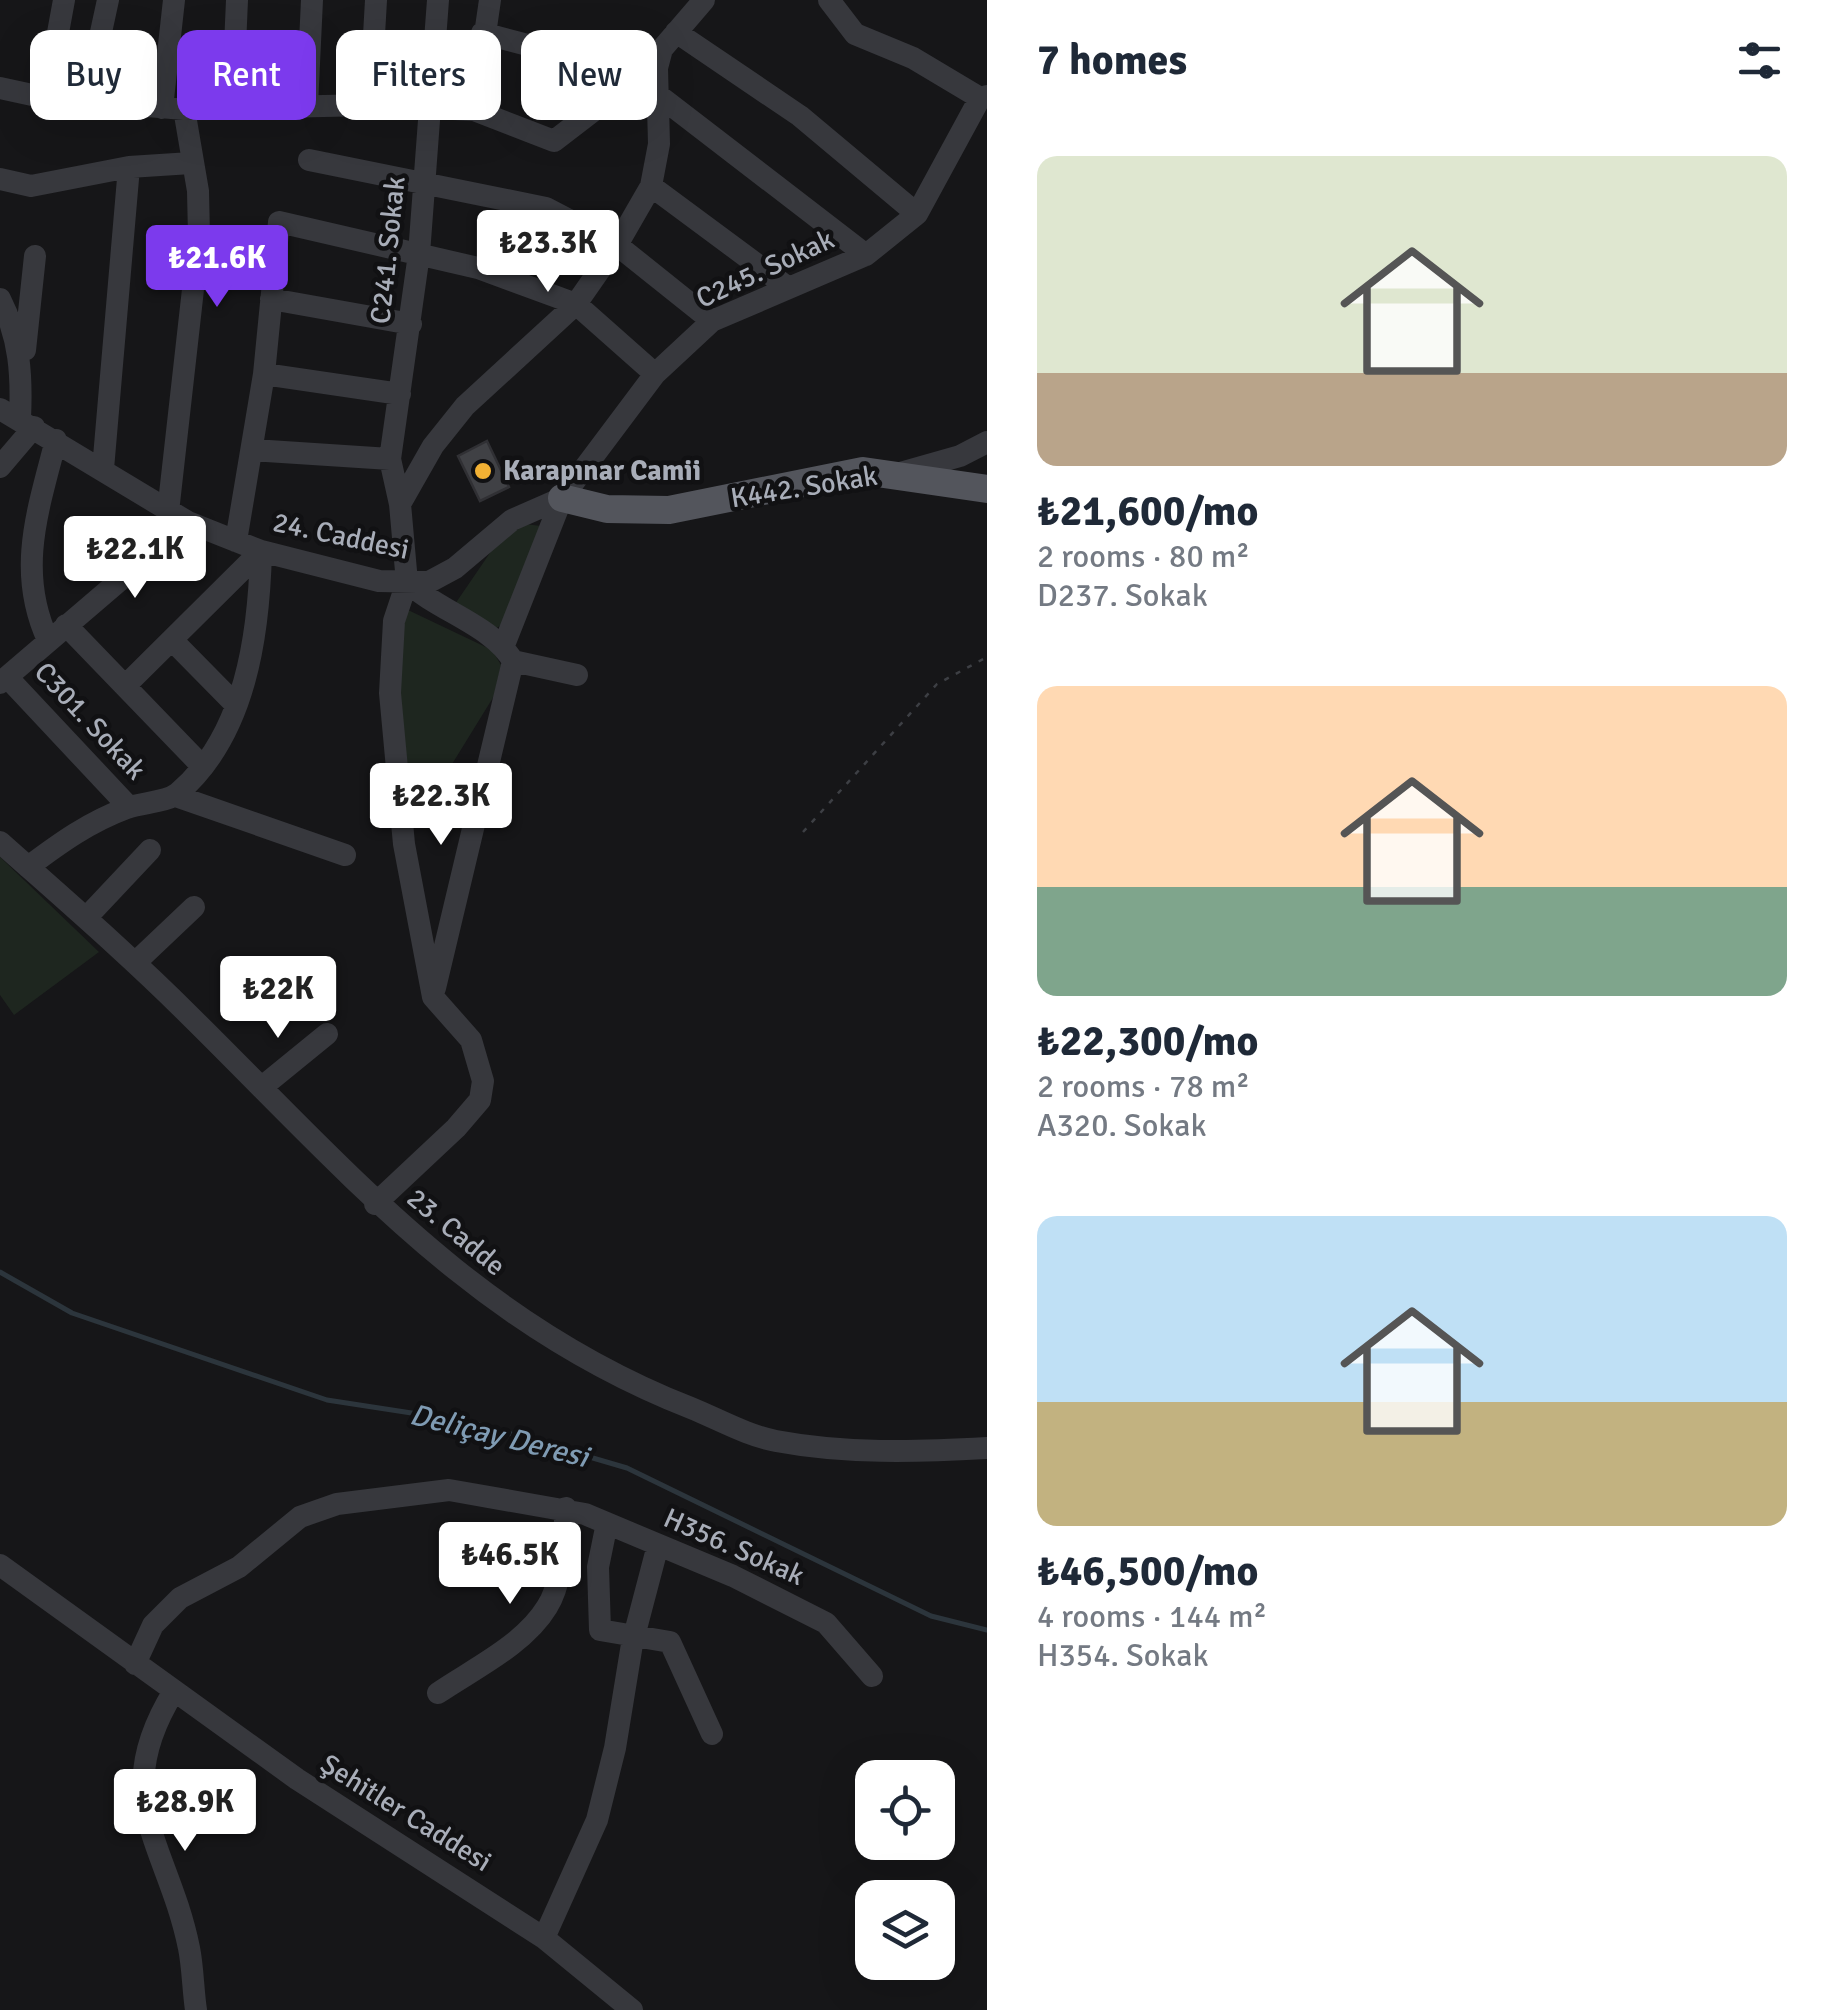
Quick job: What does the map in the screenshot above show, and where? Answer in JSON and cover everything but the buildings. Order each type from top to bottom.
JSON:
[{"type":"main road","name":"K442. Sokak","points":[[562,498],[607,510],[669,510],[863,471],[900,473],[987,489]]},
{"type":"street","points":[[0,88],[46,98],[64,0]]},
{"type":"street","points":[[107,0],[86,102],[177,108]]},
{"type":"street","points":[[3,680],[178,517],[199,236],[198,192],[173,108],[174,0]]},
{"type":"street","points":[[236,30],[237,0]]},
{"type":"street","points":[[311,30],[312,0]]},
{"type":"street","points":[[374,30],[376,0]]},
{"type":"street","name":"C241. Sokak","points":[[437,30],[438,0]]},
{"type":"street","points":[[483,30],[490,0]]},
{"type":"street","points":[[400,504],[434,446],[464,406],[576,304],[617,245],[651,186],[659,144],[657,68],[662,49],[704,0]]},
{"type":"street","points":[[829,0],[855,34],[914,58],[983,97]]},
{"type":"street","points":[[676,32],[800,116],[917,214]]},
{"type":"street","points":[[659,95],[866,255]]},
{"type":"street","name":"C245. Sokak","points":[[562,498],[655,374],[712,322],[786,286],[827,274],[866,255],[917,214],[983,97]]},
{"type":"street","name":"C241. Sokak","points":[[407,582],[400,504],[390,459],[411,324],[432,120]]},
{"type":"street","points":[[500,120],[554,141],[581,120]]},
{"type":"street","points":[[309,160],[546,208],[617,245],[712,322]]},
{"type":"street","points":[[0,179],[31,186],[129,167],[191,163]]},
{"type":"street","points":[[103,469],[129,167]]},
{"type":"street","points":[[651,186],[786,286]]},
{"type":"street","points":[[236,541],[264,374],[280,222],[478,268],[576,304],[655,374]]},
{"type":"street","points":[[0,467],[18,418],[35,256]]},
{"type":"street","points":[[0,299],[11,320],[23,374]]},
{"type":"street","points":[[271,299],[411,324]]},
{"type":"street","points":[[264,374],[400,394]]},
{"type":"street","name":"24. Caddesi","points":[[18,418],[178,517],[260,551],[348,574],[429,582],[455,568],[512,520],[562,498]]},
{"type":"street","points":[[56,440],[30,545],[30,580],[57,633],[125,686],[201,765]]},
{"type":"street","points":[[900,473],[987,442]]},
{"type":"street","points":[[252,450],[390,459]]},
{"type":"street","points":[[434,997],[500,712],[509,653],[562,498]]},
{"type":"street","points":[[125,686],[260,551]]},
{"type":"street","points":[[176,796],[201,765],[235,704],[253,658],[260,551]]},
{"type":"street","points":[[375,1204],[456,1128],[480,1100],[483,1080],[471,1040],[434,997],[404,844],[390,693],[394,620],[407,582],[430,604],[509,653],[577,675]]},
{"type":"street","points":[[172,640],[235,704]]},
{"type":"street","name":"C301. Sokak","points":[[3,680],[128,807]]},
{"type":"street","points":[[28,868],[76,830],[128,807],[176,796],[345,855]]},
{"type":"street","name":"23. Cadde","points":[[0,842],[136,962],[375,1204],[500,1307],[644,1390],[774,1441],[907,1453],[987,1448]]},
{"type":"street","points":[[86,918],[150,850]]},
{"type":"street","points":[[136,962],[194,908]]},
{"type":"street","points":[[262,1088],[327,1034]]},
{"type":"street","name":"H356. Sokak","points":[[135,1664],[153,1625],[180,1598],[239,1567],[300,1517],[337,1504],[449,1490],[566,1508],[658,1545],[826,1623],[872,1676]]},
{"type":"street","points":[[438,1694],[502,1651],[546,1609],[561,1561],[566,1508]]},
{"type":"street","points":[[607,1524],[598,1566],[600,1630],[670,1642],[712,1734]]},
{"type":"street","points":[[544,1938],[597,1820],[634,1634],[658,1545]]},
{"type":"street","name":"Şehitler Caddesi","points":[[0,1564],[297,1780],[544,1938],[632,2010]]},
{"type":"street","points":[[174,1691],[150,1740],[144,1797],[146,1824],[189,1949],[196,2010]]},
{"type":"path","points":[[803,832],[937,684],[987,657]]},
{"type":"shaded area","points":[[525,524],[541,526],[503,624],[495,629],[453,607],[494,547]]},
{"type":"shaded area","points":[[408,610],[492,650],[501,665],[494,696],[433,795],[406,784],[398,645]]},
{"type":"shaded area","points":[[0,857],[99,952],[14,1015],[0,995]]},
{"type":"waterway","name":"Deliçay Deresi","points":[[0,1272],[72,1313],[327,1400],[470,1422],[627,1468],[931,1616],[987,1630]]},
{"type":"place","name":"Karapınar Camii","points":[[483,471]]}]
